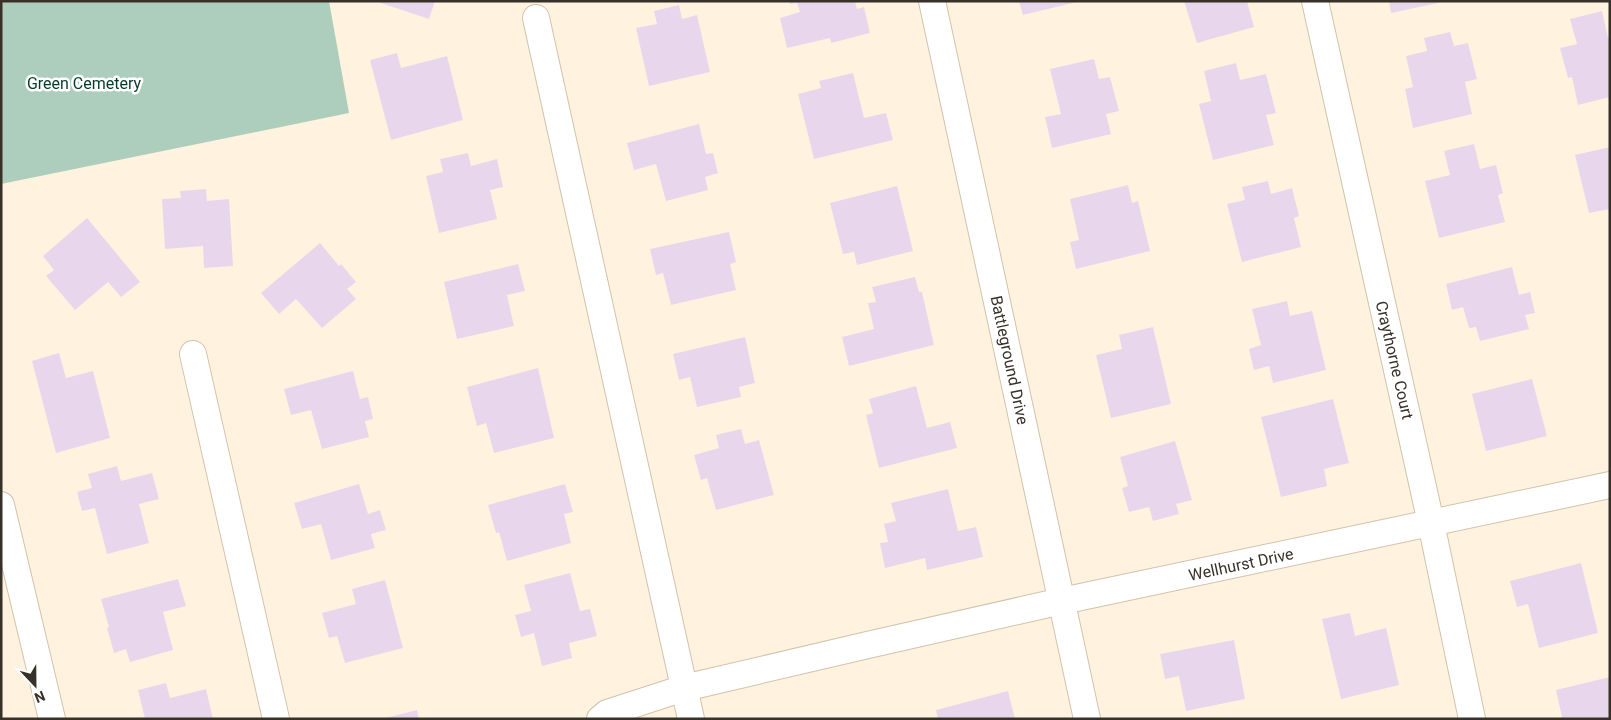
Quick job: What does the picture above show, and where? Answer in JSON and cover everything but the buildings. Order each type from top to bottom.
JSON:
[{"type":"street","name":"Battleground Drive","points":[[932,1],[1087,719]]},
{"type":"street","name":"Craythorne Court","points":[[1315,1],[1431,523],[1472,719]]},
{"type":"street","points":[[536,18],[691,719]]},
{"type":"street","points":[[193,354],[276,719]]},
{"type":"street","name":"Wellhurst Drive","points":[[600,719],[607,713],[684,688],[872,644],[1062,601],[1610,486]]},
{"type":"street","points":[[1,505],[52,719]]},
{"type":"green space","name":"Green Cemetery","points":[[1,1],[329,1],[349,113],[1,184]]}]
